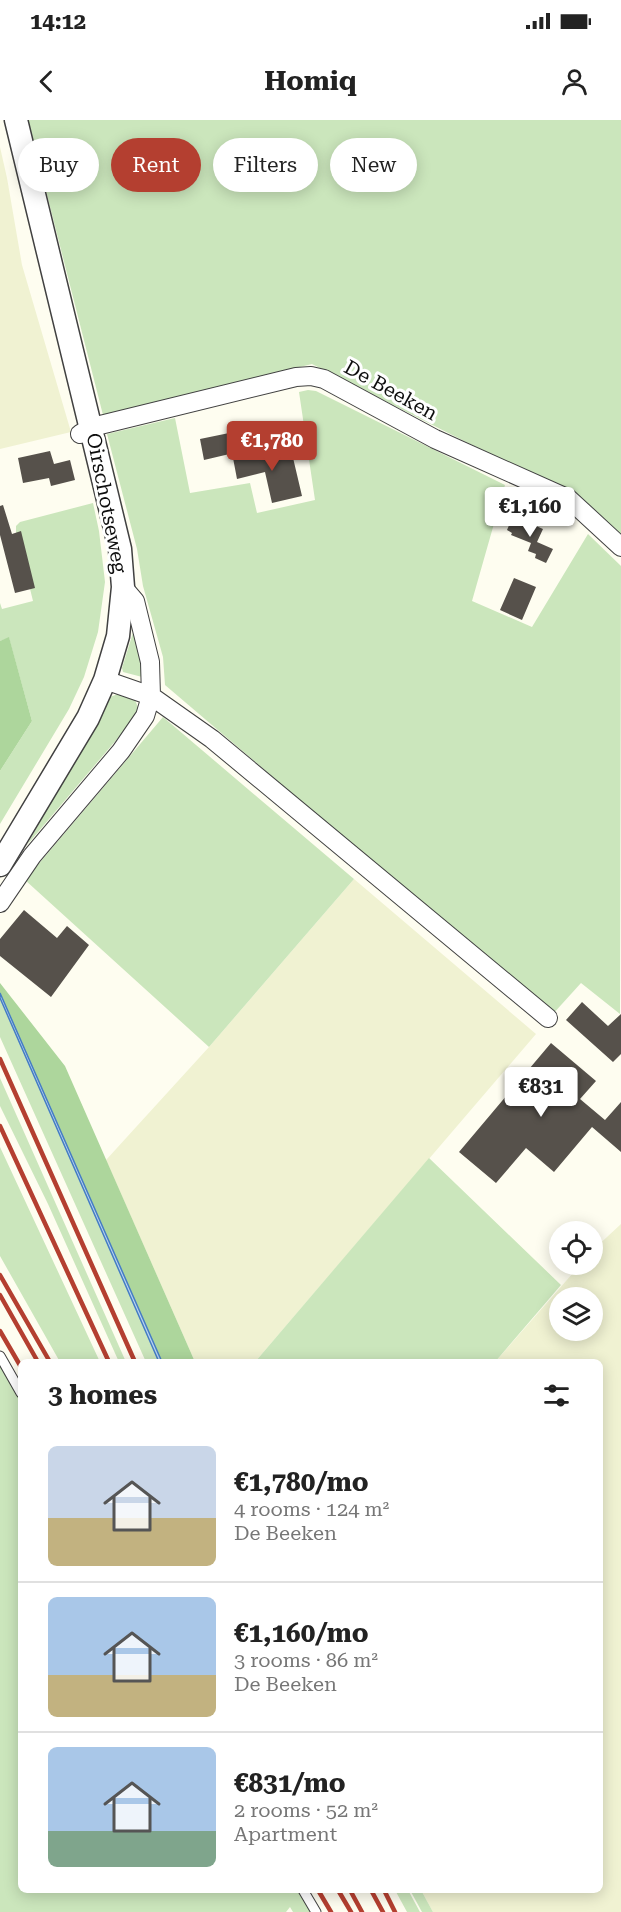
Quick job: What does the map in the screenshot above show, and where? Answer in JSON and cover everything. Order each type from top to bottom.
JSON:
[{"type":"street","name":"Oirschotseweg","points":[[0,865],[88,718],[105,680],[118,636],[123,587],[120,549],[86,430],[16,120]]},
{"type":"street","name":"De Beeken","points":[[86,430],[296,377],[311,376],[324,379],[435,439],[569,499],[621,547]]},
{"type":"street","points":[[0,903],[32,856],[129,739],[145,716],[151,696],[150,662],[135,601],[123,587]]},
{"type":"street","points":[[105,680],[151,696],[212,739],[548,1018]]},
{"type":"lane","points":[[0,1356],[18,1388]]},
{"type":"lane","points":[[305,1893],[316,1912]]},
{"type":"green space","points":[[28,120],[621,120],[621,536],[570,490],[470,444],[312,364],[103,415],[46,192],[99,192],[99,138],[33,138]]},
{"type":"green space","points":[[0,147],[22,265],[71,432],[0,449]]},
{"type":"green space","points":[[316,391],[505,485],[472,601],[532,627],[588,534],[621,566],[620,1014],[581,983],[552,1015],[165,685],[163,657],[143,586],[137,549],[107,434],[175,418],[190,493],[250,483],[257,513],[315,500],[299,392]]},
{"type":"green space","points":[[93,503],[105,582],[98,632],[84,677],[69,709],[0,824],[0,771],[32,721],[9,638],[0,641],[0,603],[2,609],[33,601],[16,526],[20,522]]},
{"type":"green space","points":[[136,623],[146,678],[123,672],[122,668]]},
{"type":"green space","points":[[9,637],[32,721],[0,771],[0,641]]},
{"type":"green space","points":[[118,694],[135,700],[140,712],[27,845],[107,698]]},
{"type":"green space","points":[[163,717],[354,879],[209,1047],[25,880]]},
{"type":"green space","points":[[354,879],[536,1034],[258,1359],[194,1359],[106,1160],[209,1047]]},
{"type":"green space","points":[[0,983],[65,1066],[194,1359],[161,1359],[0,993]]},
{"type":"green space","points":[[0,998],[158,1359],[145,1359],[0,1037]]},
{"type":"green space","points":[[0,1078],[125,1359],[118,1359],[48,1204],[0,1106]]},
{"type":"green space","points":[[0,1147],[99,1359],[58,1359],[0,1256]]},
{"type":"green space","points":[[429,1158],[561,1285],[549,1287],[549,1299],[498,1359],[258,1359]]},
{"type":"green space","points":[[621,1224],[621,1912],[433,1912],[423,1893],[603,1893],[603,1359],[498,1359],[549,1300],[549,1341],[603,1341],[603,1287],[561,1287],[571,1275],[603,1275],[603,1241]]},
{"type":"green space","points":[[0,1362],[18,1394],[18,1893],[302,1893],[313,1912],[293,1912],[290,1907],[286,1912],[0,1912]]},
{"type":"green space","points":[[397,1893],[410,1893],[420,1912],[407,1912]]},
{"type":"green space","points":[[412,1893],[423,1893],[433,1912],[422,1912]]},
{"type":"water","points":[[0,993],[161,1359],[158,1359],[0,998]]},
{"type":"building","points":[[234,432],[238,452],[204,460],[200,439]]},
{"type":"building","points":[[290,445],[302,496],[272,503],[265,472],[237,479],[233,458]]},
{"type":"building","points":[[50,451],[54,464],[70,460],[75,480],[51,486],[49,478],[23,483],[18,458]]},
{"type":"building","points":[[3,505],[12,534],[21,531],[35,588],[15,593],[0,535],[0,506]]},
{"type":"building","points":[[513,516],[543,529],[537,542],[553,549],[546,563],[535,558],[536,554],[528,551],[531,543],[511,535],[512,533],[507,530]]},
{"type":"building","points":[[514,578],[536,587],[522,620],[500,610]]},
{"type":"building","points":[[24,910],[57,938],[67,926],[89,945],[51,997],[0,956],[0,939]]},
{"type":"building","points":[[582,1002],[608,1026],[621,1014],[621,1054],[613,1062],[566,1020]]},
{"type":"building","points":[[551,1043],[596,1081],[580,1099],[605,1120],[621,1102],[621,1152],[592,1127],[554,1172],[526,1148],[496,1183],[459,1152]]},
{"type":"railway","points":[[0,1059],[134,1359]]},
{"type":"railway","points":[[0,1126],[108,1359]]},
{"type":"railway","points":[[0,1275],[48,1359]]},
{"type":"railway","points":[[0,1295],[36,1359]]},
{"type":"railway","points":[[0,1331],[18,1362]]},
{"type":"railway","points":[[320,1893],[331,1912]]},
{"type":"railway","points":[[340,1893],[351,1912]]},
{"type":"railway","points":[[352,1893],[362,1912]]},
{"type":"railway","points":[[373,1893],[383,1912]]},
{"type":"railway","points":[[386,1893],[395,1912]]}]
